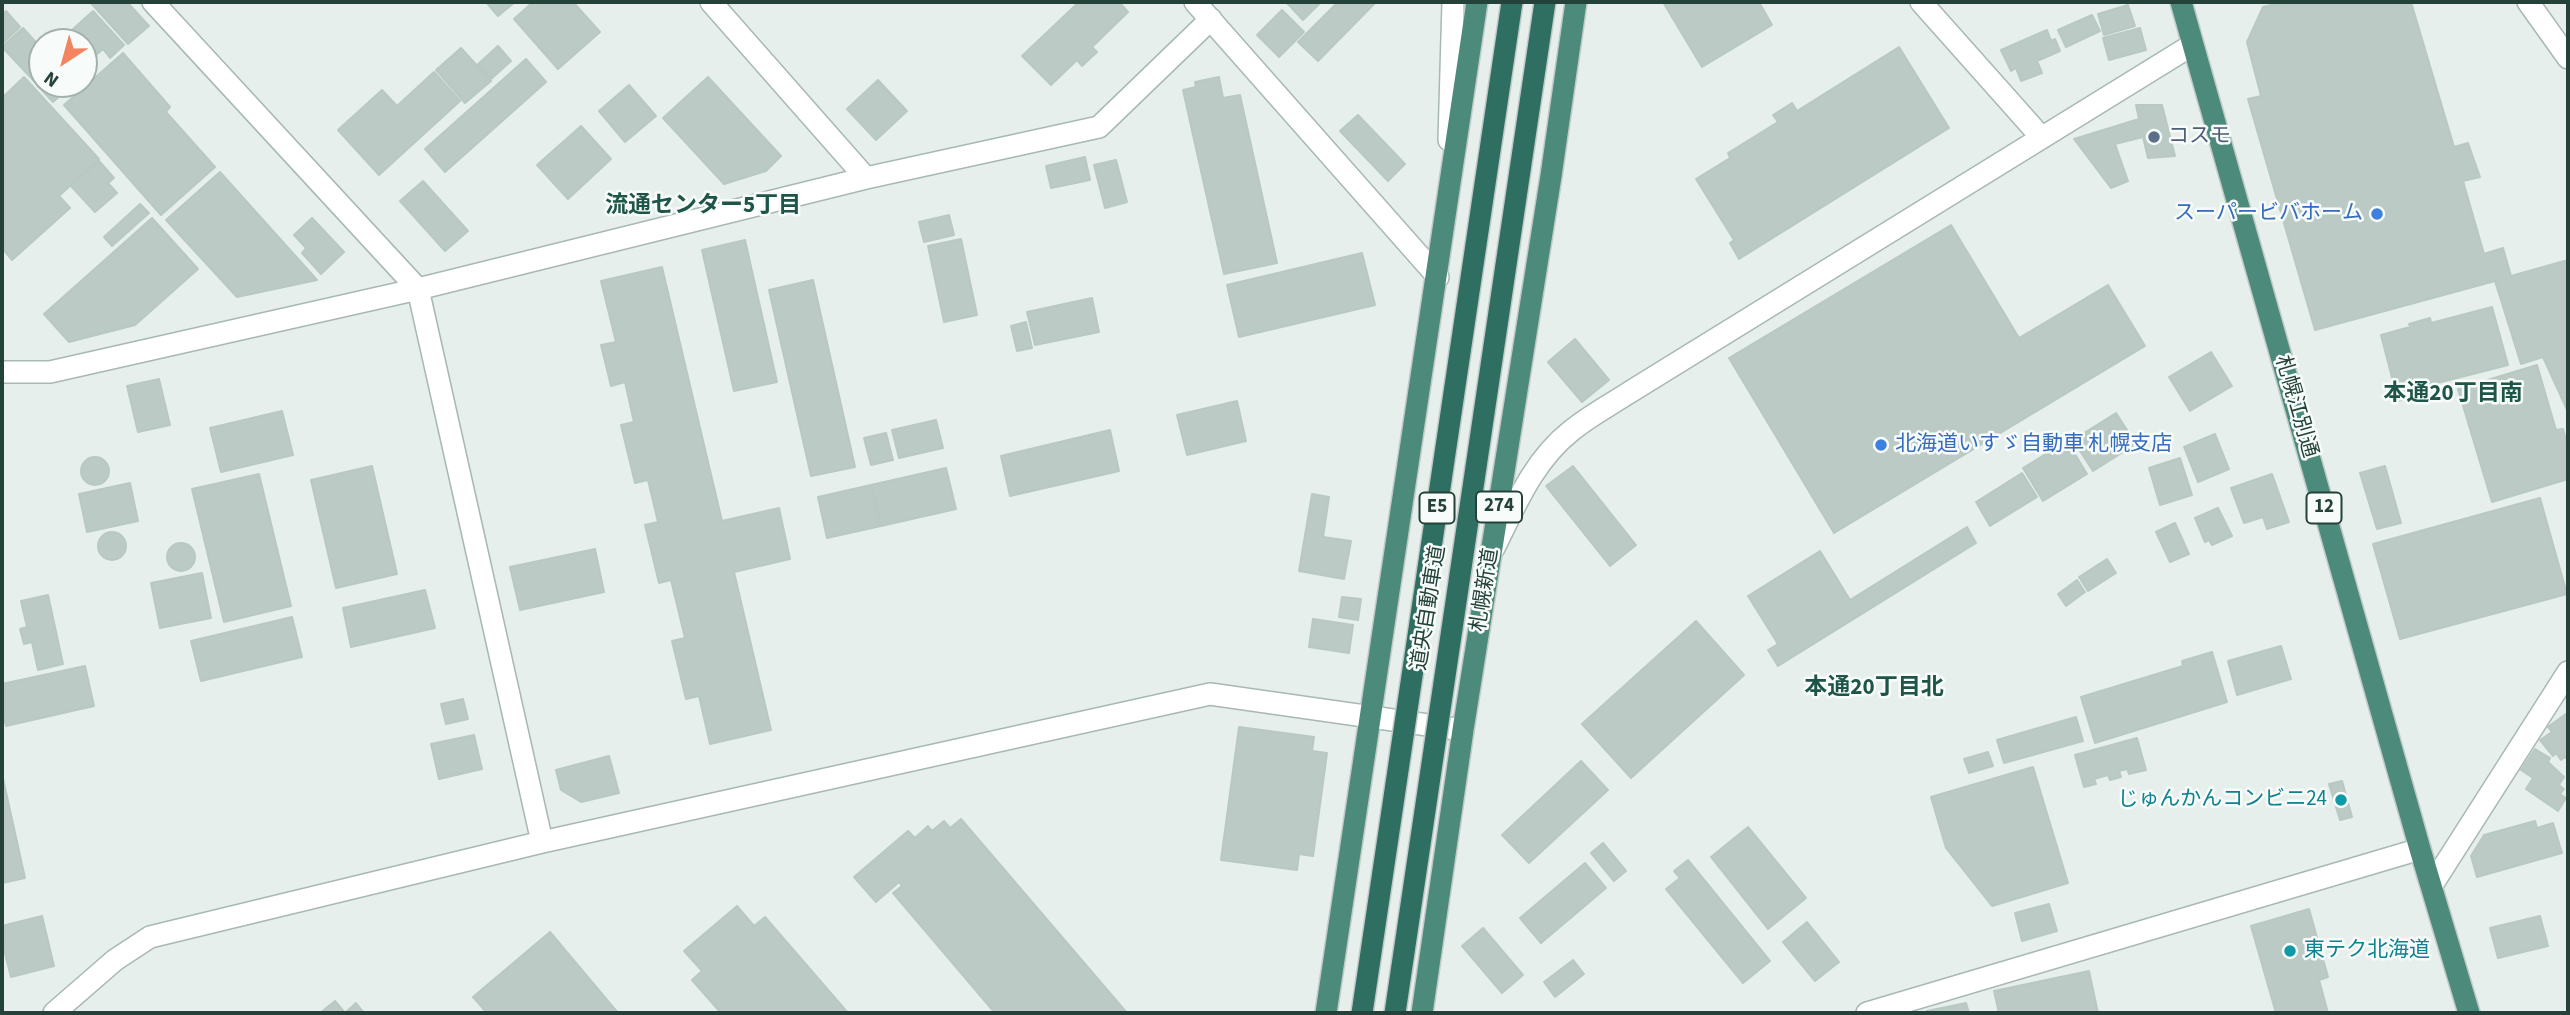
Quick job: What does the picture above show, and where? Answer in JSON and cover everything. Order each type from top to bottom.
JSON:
[{"type":"highway","points":[[1326,1013],[1477,2]]},
{"type":"highway","name":"道央自動車道","points":[[1362,1013],[1512,2]]},
{"type":"highway","name":"道央自動車道","points":[[1395,1013],[1545,2]]},
{"type":"highway","name":"札幌新道","points":[[1422,1013],[1576,2]]},
{"type":"highway","name":"札幌江別通","points":[[2181,2],[2420,849],[2469,1013]]},
{"type":"street","points":[[153,2],[418,289],[542,842]]},
{"type":"street","points":[[710,2],[866,178]]},
{"type":"street","points":[[1195,2],[1438,277]]},
{"type":"street","points":[[1448,201],[1453,2]]},
{"type":"street","points":[[1922,2],[2042,138]]},
{"type":"street","points":[[2528,2],[2568,58]]},
{"type":"street","points":[[2,372],[50,372],[418,289],[866,178],[1099,127],[1211,19]]},
{"type":"street","points":[[1492,553],[1527,483],[1543,460],[1571,430],[2192,45]]},
{"type":"street","points":[[2432,885],[2568,675]]},
{"type":"street","points":[[54,1013],[115,960],[150,937],[542,842],[1210,694],[1463,730]]},
{"type":"street","points":[[1867,1013],[2420,849]]},
{"type":"building","points":[[90,2],[127,2],[149,26],[128,44]]},
{"type":"building","points":[[486,2],[515,2],[498,16]]},
{"type":"building","points":[[533,2],[573,2],[600,32],[558,69],[514,19]]},
{"type":"building","points":[[1079,2],[1119,2],[1128,12],[1092,47],[1097,52],[1082,66],[1077,60],[1051,85],[1022,56]]},
{"type":"building","points":[[1286,2],[1321,2],[1303,20]]},
{"type":"building","points":[[1338,2],[1376,2],[1318,61],[1298,42]]},
{"type":"building","points":[[1663,2],[1759,2],[1772,25],[1702,67]]},
{"type":"building","name":"スーパービバホーム","points":[[2283,2],[2411,2],[2454,147],[2468,143],[2480,177],[2463,181],[2484,254],[2503,248],[2511,276],[2568,260],[2568,412],[2543,357],[2521,364],[2495,281],[2315,330],[2248,99],[2261,96],[2247,42],[2263,7]]},
{"type":"building","points":[[2128,5],[2135,26],[2104,35],[2098,14]]},
{"type":"building","points":[[1282,10],[1304,32],[1279,57],[1257,35]]},
{"type":"building","points":[[6,11],[20,27],[2,44],[2,15]]},
{"type":"building","points":[[93,11],[124,45],[110,58],[103,49],[98,53],[98,28],[74,28]]},
{"type":"building","points":[[2092,15],[2100,31],[2066,47],[2058,30]]},
{"type":"building","points":[[23,28],[28,34],[28,75],[2,47]]},
{"type":"building","points":[[2140,28],[2146,50],[2109,60],[2103,38]]},
{"type":"building","points":[[2047,30],[2051,41],[2055,39],[2060,51],[2037,61],[2042,73],[2021,81],[2016,68],[2011,71],[2001,50]]},
{"type":"building","points":[[498,46],[511,61],[491,79],[477,65]]},
{"type":"building","points":[[1899,47],[1949,128],[1739,259],[1730,243],[1734,240],[1696,179],[1730,158],[1728,153],[1778,122],[1773,115],[1792,103],[1797,111]]},
{"type":"building","points":[[461,48],[491,81],[465,103],[436,70]]},
{"type":"building","points":[[123,53],[170,107],[166,112],[215,167],[161,215],[64,105],[72,98],[98,98],[98,75]]},
{"type":"building","points":[[526,59],[546,82],[445,172],[425,149]]},
{"type":"building","points":[[434,72],[460,101],[379,175],[338,130],[382,90],[397,106]]},
{"type":"building","points":[[24,77],[28,81],[28,98],[43,98],[99,159],[59,196],[70,208],[12,260],[2,248],[2,98]]},
{"type":"building","points":[[708,77],[781,156],[766,171],[724,184],[663,118]]},
{"type":"building","points":[[1219,77],[1223,98],[1240,95],[1277,263],[1224,274],[1183,90],[1196,87],[1195,82]]},
{"type":"building","points":[[878,80],[907,111],[876,140],[847,109]]},
{"type":"building","points":[[629,85],[656,116],[625,142],[599,111]]},
{"type":"building","points":[[2136,105],[2162,105],[2175,156],[2148,158],[2143,137],[2115,144],[2128,181],[2111,188],[2074,139],[2139,119]]},
{"type":"building","points":[[1358,115],[1405,164],[1388,181],[1340,131]]},
{"type":"building","points":[[581,126],[611,159],[568,199],[537,165]]},
{"type":"building","points":[[1085,157],[1090,180],[1051,188],[1046,166]]},
{"type":"building","points":[[1116,160],[1127,202],[1105,208],[1094,165]]},
{"type":"building","points":[[99,161],[114,178],[108,183],[117,193],[95,212],[71,186]]},
{"type":"building","points":[[220,172],[317,280],[237,297],[166,220]]},
{"type":"building","points":[[423,181],[468,231],[445,251],[400,201]]},
{"type":"building","points":[[140,204],[149,213],[112,246],[104,237]]},
{"type":"building","points":[[949,215],[954,235],[924,242],[919,222]]},
{"type":"building","points":[[152,218],[198,269],[135,325],[69,342],[44,314]]},
{"type":"building","points":[[312,218],[344,252],[321,274],[302,253],[306,248],[294,235]]},
{"type":"building","name":"北海道いすゞ自動車 札幌支店","points":[[1951,225],[2019,338],[2108,285],[2145,346],[1834,533],[1729,358]]},
{"type":"building","points":[[961,239],[977,315],[944,322],[928,246]]},
{"type":"building","points":[[745,240],[777,382],[734,391],[702,250]]},
{"type":"building","points":[[1362,253],[1375,305],[1239,337],[1227,285]]},
{"type":"building","points":[[662,267],[722,521],[779,508],[790,559],[734,572],[771,730],[710,744],[699,696],[686,699],[672,641],[685,638],[671,580],[659,583],[645,525],[658,522],[648,480],[635,483],[621,425],[634,422],[625,382],[611,386],[601,345],[616,342],[601,281]]},
{"type":"building","points":[[813,280],[855,467],[811,476],[769,290]]},
{"type":"building","points":[[1092,298],[1099,332],[1035,345],[1027,312]]},
{"type":"building","points":[[2492,307],[2508,365],[2414,389],[2416,396],[2398,401],[2381,335],[2430,318],[2431,323]]},
{"type":"building","points":[[1026,322],[1032,348],[1017,351],[1011,326]]},
{"type":"building","points":[[1575,339],[1609,380],[1582,402],[1548,362]]},
{"type":"building","points":[[2211,352],[2232,386],[2190,411],[2169,377]]},
{"type":"building","points":[[2537,365],[2556,430],[2563,429],[2568,447],[2568,479],[2492,502],[2458,389]]},
{"type":"building","points":[[159,379],[170,425],[138,432],[127,386]]},
{"type":"building","points":[[1237,401],[1246,441],[1187,455],[1177,415]]},
{"type":"building","points":[[282,411],[293,455],[221,472],[210,428]]},
{"type":"building","points":[[2116,413],[2136,444],[2093,471],[2073,440]]},
{"type":"building","points":[[936,420],[943,448],[899,458],[892,430]]},
{"type":"building","points":[[1110,430],[1119,471],[1010,496],[1001,456]]},
{"type":"building","points":[[886,433],[893,460],[871,465],[864,438]]},
{"type":"building","points":[[2215,434],[2229,469],[2198,482],[2184,447]]},
{"type":"building","points":[[2067,441],[2087,474],[2043,501],[2023,468]]},
{"type":"building","points":[[95,457],[105,461],[109,471],[105,481],[95,485],[85,481],[81,471],[85,461]]},
{"type":"building","points":[[2180,458],[2192,495],[2160,505],[2149,468]]},
{"type":"building","points":[[372,466],[397,574],[336,588],[311,480]]},
{"type":"building","points":[[1573,466],[1636,545],[1610,566],[1546,486]]},
{"type":"building","points":[[2385,466],[2401,523],[2377,529],[2360,473]]},
{"type":"building","points":[[946,468],[956,509],[881,526],[871,485]]},
{"type":"building","points":[[2022,473],[2037,497],[1990,526],[1976,502]]},
{"type":"building","points":[[259,474],[291,606],[224,622],[192,489]]},
{"type":"building","points":[[2272,474],[2289,522],[2267,529],[2263,517],[2244,523],[2231,488]]},
{"type":"building","points":[[130,483],[138,521],[87,532],[79,494]]},
{"type":"building","points":[[871,485],[881,526],[827,538],[818,497]]},
{"type":"building","points":[[1312,494],[1329,497],[1323,537],[1351,541],[1344,579],[1299,571]]},
{"type":"building","points":[[2540,498],[2567,594],[2400,639],[2373,544]]},
{"type":"building","points":[[2218,508],[2232,536],[2212,545],[2209,540],[2205,542],[2195,518]]},
{"type":"building","points":[[2175,523],[2189,554],[2170,562],[2156,532]]},
{"type":"building","points":[[1967,527],[1976,543],[1778,666],[1768,650],[1778,644],[1748,596],[1820,551],[1850,600]]},
{"type":"building","points":[[112,532],[122,536],[126,546],[122,556],[112,560],[102,556],[98,546],[102,536]]},
{"type":"building","points":[[181,543],[191,547],[195,557],[191,567],[181,571],[171,567],[167,557],[171,547]]},
{"type":"building","points":[[595,549],[604,592],[520,610],[510,567]]},
{"type":"building","points":[[2107,559],[2116,573],[2088,591],[2079,577]]},
{"type":"building","points":[[202,573],[211,618],[160,628],[151,583]]},
{"type":"building","points":[[2077,580],[2085,592],[2066,606],[2058,594]]},
{"type":"building","points":[[425,590],[435,628],[351,647],[343,608]]},
{"type":"building","points":[[48,595],[63,664],[38,670],[32,642],[24,644],[20,629],[27,627],[21,601]]},
{"type":"building","points":[[1342,597],[1361,599],[1358,620],[1339,617]]},
{"type":"building","points":[[292,617],[302,657],[201,681],[191,641]]},
{"type":"building","points":[[1313,619],[1353,625],[1349,653],[1309,647]]},
{"type":"building","points":[[1696,621],[1744,675],[1631,778],[1582,724]]},
{"type":"building","points":[[2281,646],[2291,679],[2237,695],[2228,661]]},
{"type":"building","points":[[2212,652],[2227,702],[2095,743],[2081,697],[2183,666],[2182,661]]},
{"type":"building","points":[[85,666],[94,706],[6,726],[2,709],[2,684]]},
{"type":"building","points":[[463,699],[468,719],[446,724],[441,704]]},
{"type":"building","points":[[2567,713],[2568,760],[2565,757],[2561,760],[2556,753],[2553,756],[2540,740],[2552,732],[2548,727]]},
{"type":"building","points":[[2076,717],[2083,741],[2004,763],[1997,740]]},
{"type":"building","points":[[1239,727],[1314,737],[1312,751],[1327,753],[1313,856],[1299,854],[1297,870],[1221,860]]},
{"type":"building","points":[[474,735],[482,769],[439,779],[431,744]]},
{"type":"building","points":[[2137,738],[2146,770],[2129,774],[2127,769],[2119,771],[2121,777],[2110,780],[2108,775],[2094,779],[2096,784],[2084,787],[2075,755]]},
{"type":"building","points":[[2535,749],[2550,758],[2548,762],[2564,777],[2559,785],[2564,789],[2560,794],[2566,798],[2558,811],[2526,789],[2533,778],[2521,770]]},
{"type":"building","points":[[1988,752],[1993,766],[1969,773],[1964,759]]},
{"type":"building","points":[[609,756],[619,793],[581,802],[561,790],[556,770]]},
{"type":"building","points":[[1581,761],[1608,790],[1529,863],[1502,835]]},
{"type":"building","points":[[2033,767],[2068,883],[1992,906],[1946,848],[1931,797]]},
{"type":"building","points":[[2,774],[25,878],[2,883]]},
{"type":"building","name":"じゅんかんコンビニ24","points":[[2342,781],[2352,817],[2340,820],[2329,784]]},
{"type":"building","points":[[961,819],[1127,1013],[995,1013],[893,893],[902,886],[899,882],[876,902],[854,877],[908,831],[915,838],[928,826],[932,831],[944,821],[950,828]]},
{"type":"building","points":[[2535,821],[2537,828],[2553,823],[2562,853],[2477,877],[2471,856],[2484,835]]},
{"type":"building","points":[[1748,827],[1806,898],[1768,929],[1711,857]]},
{"type":"building","points":[[1603,843],[1626,871],[1614,881],[1591,853]]},
{"type":"building","points":[[1688,860],[1770,961],[1743,983],[1666,889],[1680,878],[1674,871]]},
{"type":"building","points":[[1585,863],[1606,888],[1541,943],[1520,918]]},
{"type":"building","points":[[2049,904],[2057,931],[2022,941],[2015,913]]},
{"type":"building","points":[[737,906],[754,926],[765,917],[848,1013],[721,1013],[692,980],[702,971],[684,951]]},
{"type":"building","name":"東テク北海道","points":[[2309,909],[2328,977],[2319,980],[2328,1013],[2276,1013],[2251,926]]},
{"type":"building","points":[[42,916],[54,966],[11,977],[2,942],[2,926]]},
{"type":"building","points":[[2540,916],[2548,946],[2498,958],[2490,928]]},
{"type":"building","points":[[1807,922],[1839,962],[1815,981],[1783,942]]},
{"type":"building","points":[[1483,928],[1523,975],[1502,993],[1462,946]]},
{"type":"building","points":[[550,932],[618,1013],[487,1013],[473,997]]},
{"type":"building","points":[[1573,960],[1584,974],[1555,997],[1544,982]]},
{"type":"building","points":[[2089,971],[2098,1013],[1999,1013],[1994,991]]},
{"type":"building","points":[[335,1001],[345,1013],[320,1013]]},
{"type":"building","points":[[356,1003],[364,1013],[345,1013]]},
{"type":"building","points":[[1966,1003],[1969,1013],[1927,1011]]},
{"type":"place","name":"コスモ","points":[[2154,137]]},
{"type":"place","name":"スーパービバホーム","points":[[2377,214]]},
{"type":"place","name":"北海道いすゞ自動車 札幌支店","points":[[1881,445]]},
{"type":"place","name":"じゅんかんコンビニ24","points":[[2341,800]]},
{"type":"place","name":"東テク北海道","points":[[2290,951]]},
{"type":"district","name":"流通センター5丁目","points":[[703,207]]},
{"type":"district","name":"本通20丁目南","points":[[2453,395]]},
{"type":"district","name":"本通20丁目北","points":[[1874,689]]}]
